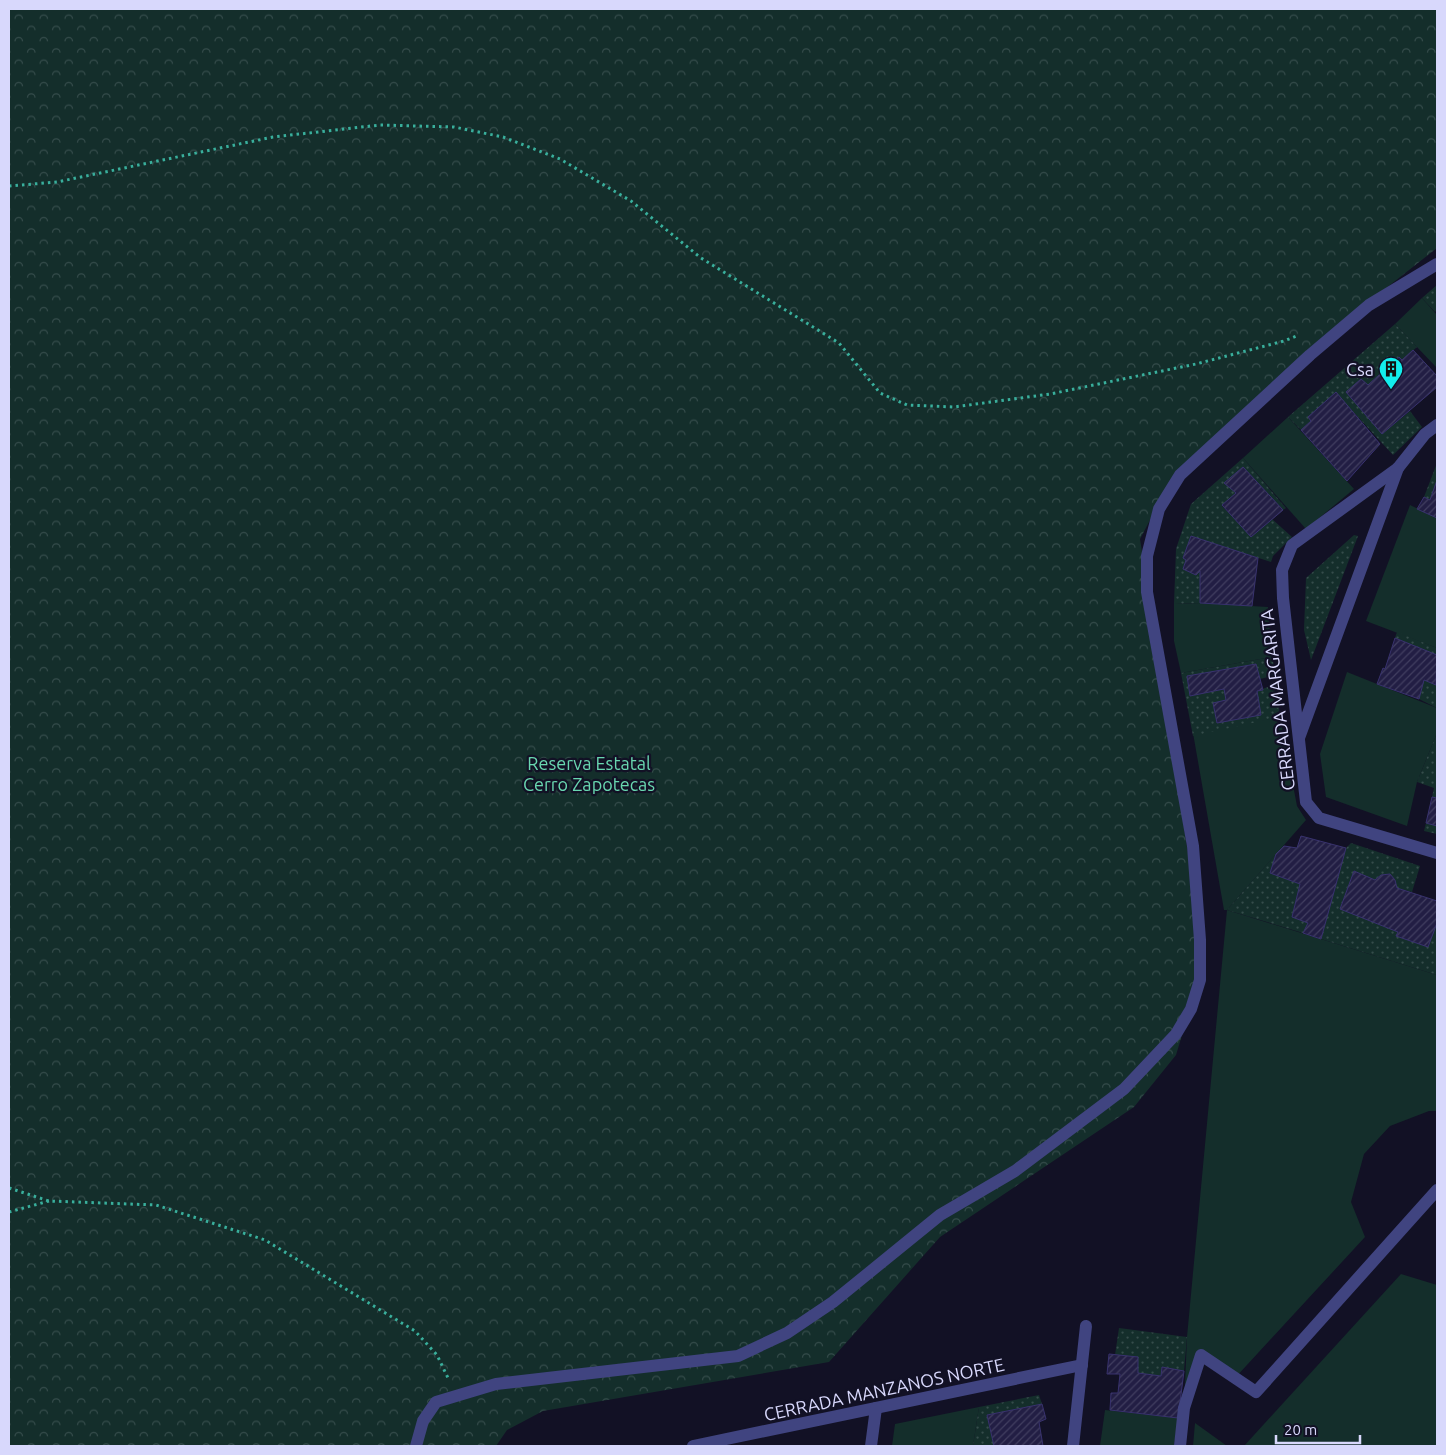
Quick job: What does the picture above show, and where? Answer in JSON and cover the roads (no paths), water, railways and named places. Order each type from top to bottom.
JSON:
[{"type":"street","points":[[416,1446],[422,1421],[436,1402],[496,1384],[632,1366],[738,1356],[787,1333],[833,1302],[940,1215],[1015,1171],[1124,1089],[1176,1034],[1191,1009],[1200,980],[1200,940],[1193,846],[1147,592],[1147,556],[1159,509],[1180,475],[1310,355],[1369,305],[1437,264]]},
{"type":"street","points":[[1298,740],[1398,468],[1425,434],[1437,425]]},
{"type":"street","name":"CERRADA MARGARITA","points":[[1398,468],[1292,545],[1282,570],[1283,598],[1306,802],[1319,818],[1437,853]]},
{"type":"street","points":[[1180,1446],[1184,1408],[1201,1355],[1256,1392],[1437,1190]]},
{"type":"street","points":[[1073,1446],[1086,1326]]},
{"type":"street","name":"CERRADA MANZANOS NORTE","points":[[693,1446],[1082,1365]]},
{"type":"street","points":[[871,1446],[876,1408]]},
{"type":"place","name":"Csa","points":[[1391,390]]},
{"type":"park label","name":"Reserva Estatal Cerro Zapotecas","points":[[589,773]]}]
